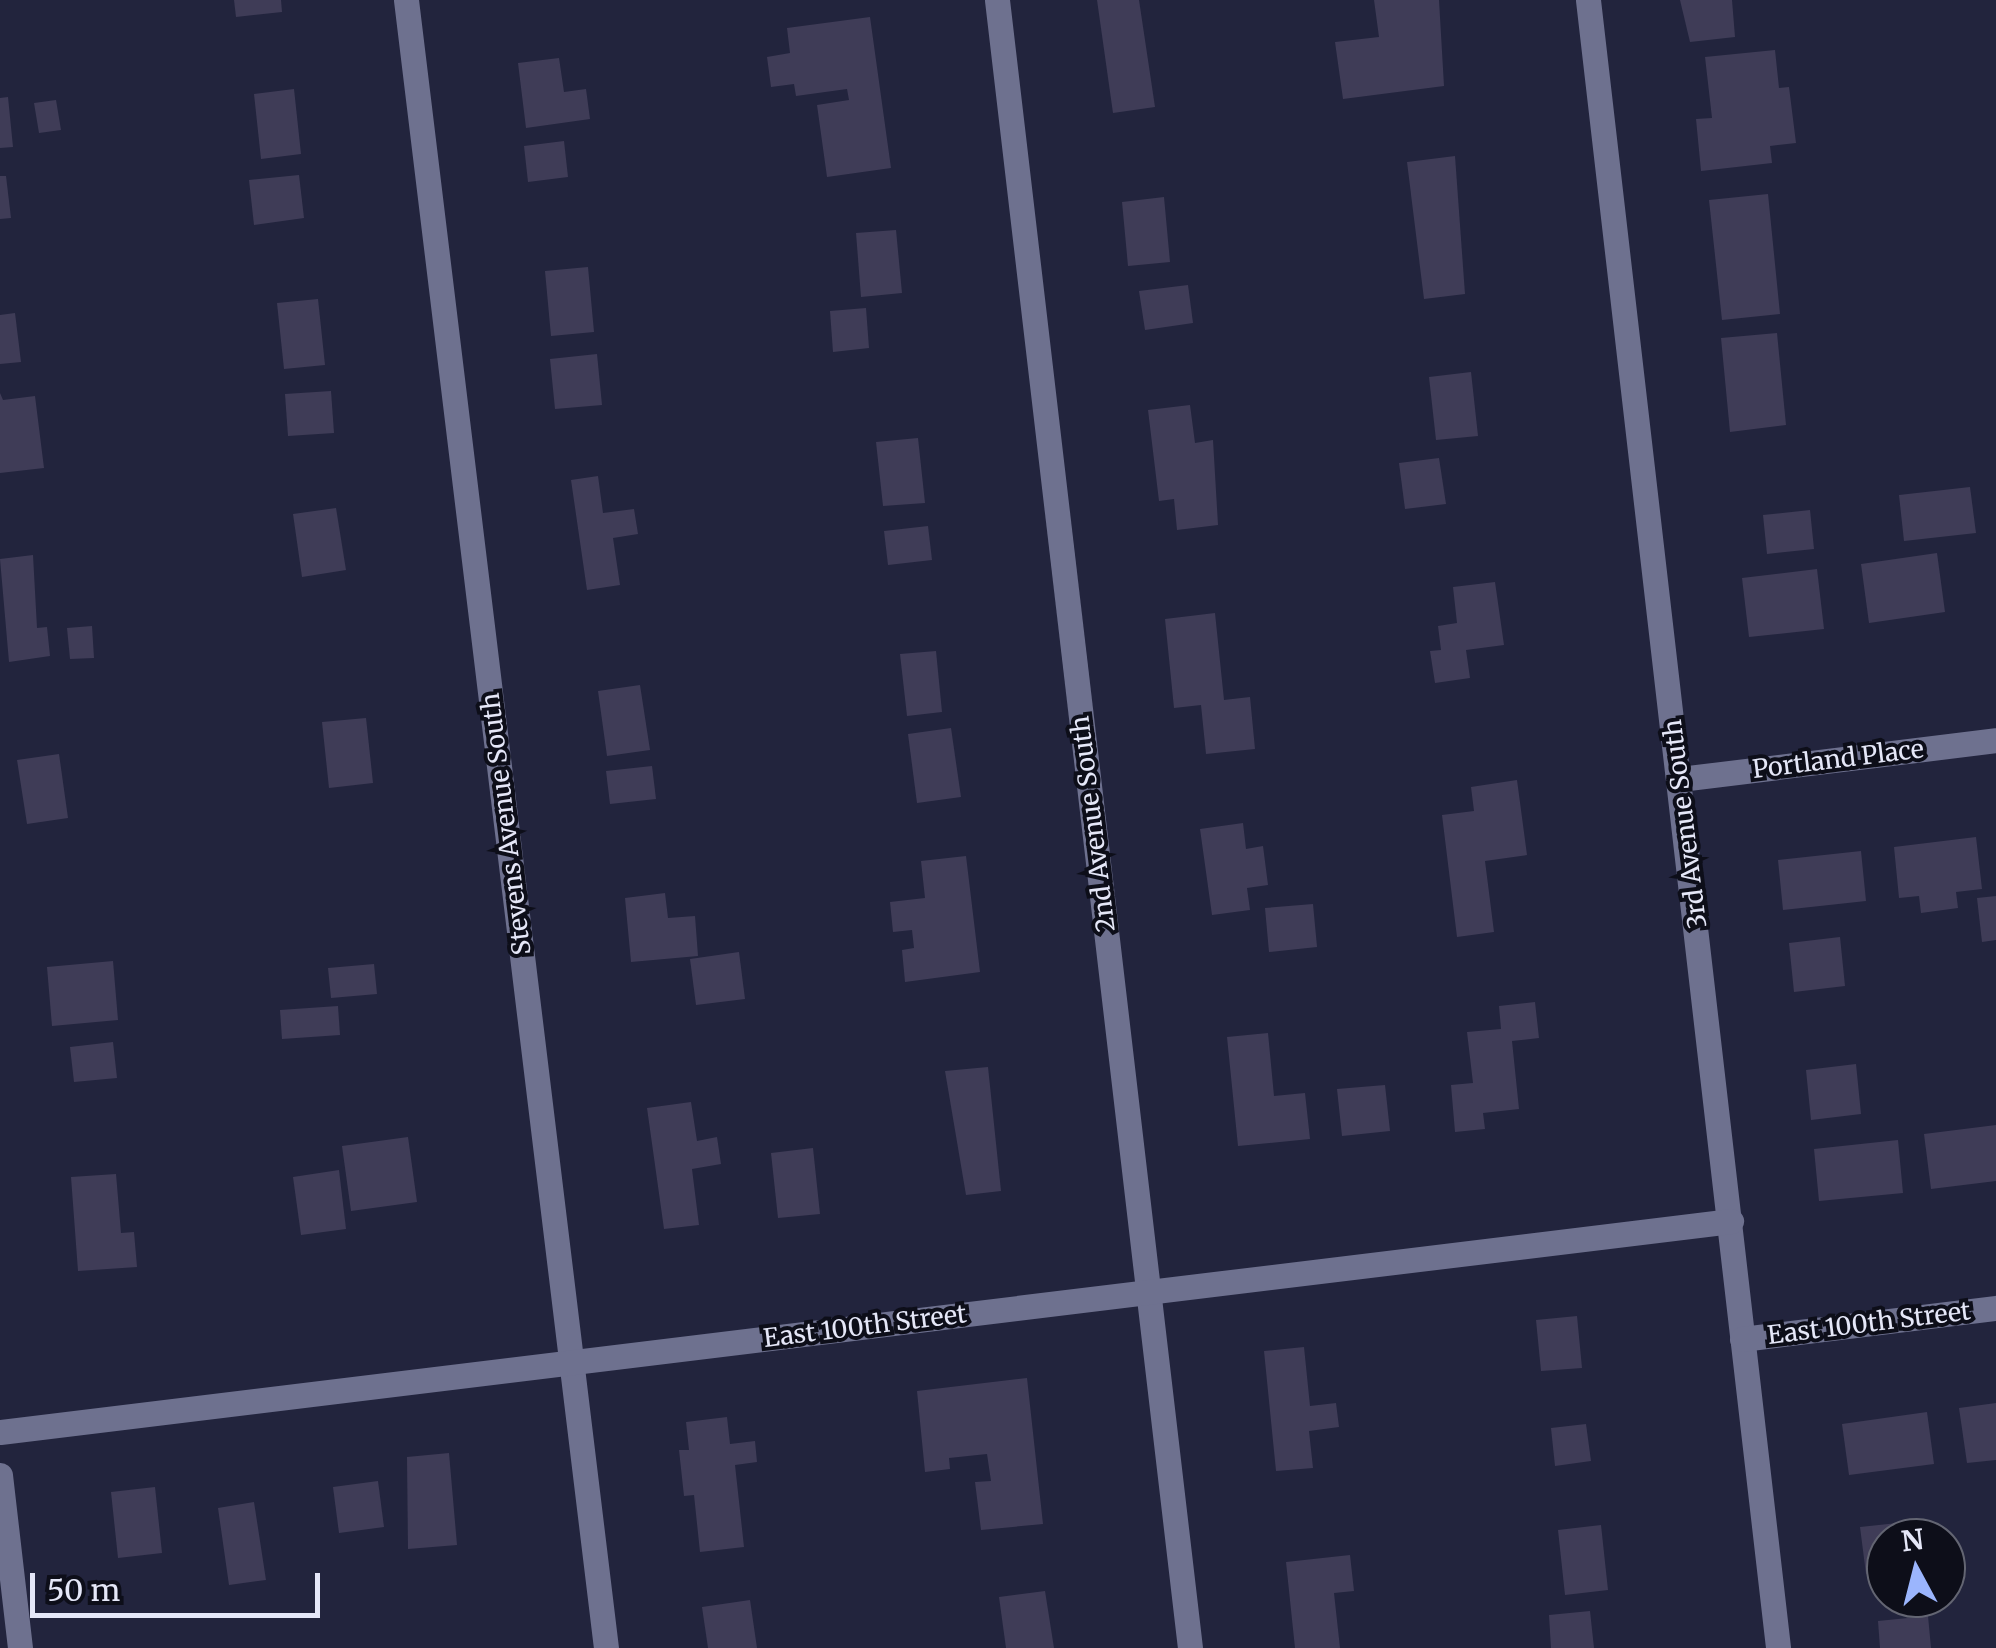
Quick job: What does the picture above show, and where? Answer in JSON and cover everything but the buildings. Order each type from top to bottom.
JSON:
[{"type":"street","name":"Stevens Avenue South","points":[[406,0],[606,1648]]},
{"type":"street","name":"2nd Avenue South","points":[[997,0],[1190,1648]]},
{"type":"street","name":"3rd Avenue South","points":[[1588,0],[1778,1648]]},
{"type":"street","name":"Portland Place","points":[[1680,778],[1996,740]]},
{"type":"street","name":"East 100th Street","points":[[0,1432],[1731,1221]]},
{"type":"street","name":"East 100th Street","points":[[1742,1339],[1996,1308]]},
{"type":"street","points":[[0,1476],[20,1648]]}]
